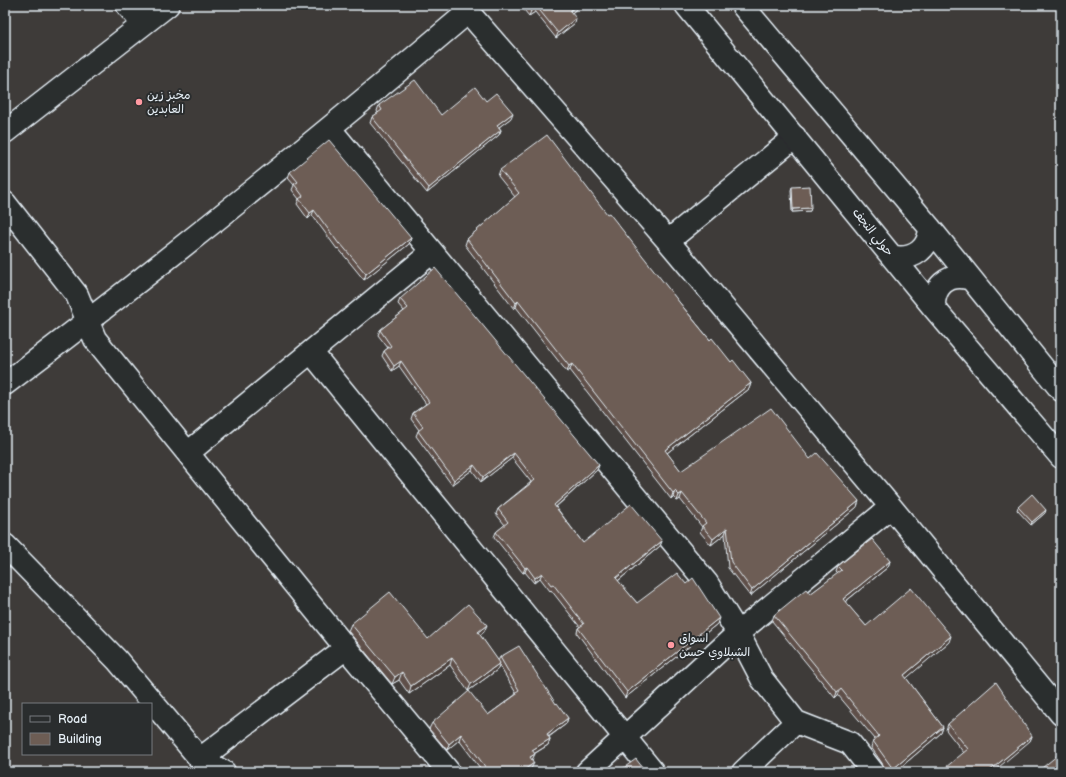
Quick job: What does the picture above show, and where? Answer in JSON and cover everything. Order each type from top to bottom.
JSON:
[{"type":"street","points":[[127,5],[143,24]]},
{"type":"street","points":[[5,132],[168,5]]},
{"type":"street","name":"حولي النجف","points":[[686,5],[894,257],[934,308],[1061,457]]},
{"type":"street","points":[[742,5],[930,228],[968,278],[1061,390]]},
{"type":"street","points":[[5,384],[88,321],[330,130],[464,9],[668,241],[892,507],[1061,714]]},
{"type":"street","points":[[330,130],[707,583],[738,633],[762,679],[796,722],[850,743],[873,772]]},
{"type":"street","points":[[668,241],[795,137]]},
{"type":"street","points":[[5,203],[77,295],[95,339],[189,452],[346,648],[449,772]]},
{"type":"street","points":[[894,257],[903,259],[911,257],[919,252],[926,246],[930,228]]},
{"type":"street","points":[[189,452],[312,353],[431,253]]},
{"type":"street","points":[[934,308],[936,292],[940,285],[953,277],[968,278]]},
{"type":"street","points":[[312,353],[653,772]]},
{"type":"street","points":[[587,772],[738,633],[892,507]]},
{"type":"street","points":[[5,545],[117,660],[200,760],[224,772]]},
{"type":"street","points":[[200,760],[346,648]]},
{"type":"street","points":[[743,772],[796,722]]},
{"type":"building","points":[[526,5],[577,5],[570,11],[576,18],[558,33],[536,6],[531,11]]},
{"type":"building","points":[[415,80],[441,115],[475,87],[486,101],[496,93],[513,113],[497,125],[501,130],[429,188],[372,117],[382,110],[379,105]]},
{"type":"building","points":[[547,135],[607,214],[609,213],[710,340],[712,338],[731,362],[733,360],[751,383],[665,450],[681,471],[771,408],[810,459],[817,453],[859,501],[752,590],[731,562],[727,528],[713,539],[702,526],[706,523],[682,493],[679,495],[675,491],[673,493],[572,364],[569,366],[518,301],[516,303],[467,239],[519,193],[500,170]]},
{"type":"building","points":[[329,140],[411,238],[366,274],[340,243],[339,244],[314,210],[310,213],[299,199],[303,196],[294,184],[298,182],[290,172]]},
{"type":"building","points":[[810,186],[811,208],[793,209],[792,187]]},
{"type":"building","points":[[435,268],[599,465],[554,505],[583,543],[631,504],[662,541],[616,578],[637,603],[677,573],[686,584],[693,578],[719,618],[627,692],[578,628],[584,624],[553,584],[551,585],[542,573],[535,578],[496,532],[508,522],[498,509],[535,480],[514,453],[483,477],[474,465],[454,480],[418,431],[423,427],[413,413],[429,402],[401,361],[394,366],[384,351],[391,346],[380,330],[408,308],[400,299]]},
{"type":"building","points":[[1032,494],[1046,510],[1032,522],[1018,507]]},
{"type":"building","points":[[872,539],[890,561],[843,599],[866,626],[911,588],[951,636],[904,675],[943,727],[893,769],[873,741],[879,736],[841,689],[837,692],[774,615],[806,589],[810,594],[842,570],[838,566]]},
{"type":"building","points":[[390,592],[428,639],[468,604],[487,625],[478,632],[500,663],[471,684],[452,658],[411,686],[402,672],[395,677],[351,624]]},
{"type":"building","points":[[519,646],[556,704],[557,703],[568,718],[547,734],[550,739],[532,750],[535,754],[530,757],[534,763],[521,772],[489,772],[461,734],[449,744],[432,723],[469,691],[488,715],[517,694],[516,692],[519,690],[500,657]]},
{"type":"building","points":[[996,682],[1032,736],[988,772],[940,772],[968,749],[948,724]]},
{"type":"building","points":[[1058,755],[1061,759],[1061,772],[1037,772]]},
{"type":"building","points":[[636,759],[646,772],[618,772]]},
{"type":"place","name":"مخبز زين العابدين","points":[[139,102]]},
{"type":"place","name":"اسواق الشبلاوي حسن","points":[[671,645]]}]
